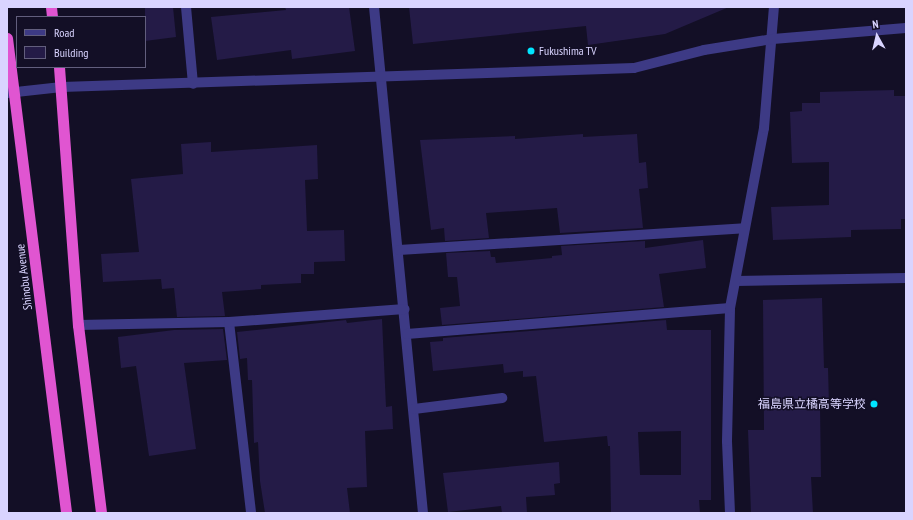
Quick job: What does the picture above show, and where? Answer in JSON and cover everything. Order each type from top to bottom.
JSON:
[{"type":"highway","name":"Shinobu Avenue","points":[[7,38],[11,93],[66,513]]},
{"type":"highway","points":[[59,68],[62,87],[78,325],[101,513]]},
{"type":"street","points":[[186,7],[193,84]]},
{"type":"street","points":[[374,7],[400,250],[423,513]]},
{"type":"street","points":[[730,513],[727,441],[730,308],[764,128],[773,39],[774,7]]},
{"type":"street","points":[[11,93],[62,87],[193,84],[634,68],[704,50],[773,39],[906,28]]},
{"type":"street","points":[[400,250],[744,228]]},
{"type":"street","points":[[736,281],[906,278]]},
{"type":"street","points":[[407,334],[730,308]]},
{"type":"street","points":[[78,325],[229,322],[404,309]]},
{"type":"street","points":[[229,322],[251,513]]},
{"type":"street","points":[[414,409],[502,398]]},
{"type":"building","points":[[145,7],[173,7],[176,37],[146,41]]},
{"type":"building","points":[[285,7],[349,7],[355,51],[292,59],[291,50],[217,60],[211,17],[286,10]]},
{"type":"building","points":[[409,7],[729,7],[665,34],[588,45],[586,26],[413,44]]},
{"type":"building","points":[[894,90],[894,96],[906,96],[906,219],[901,219],[901,229],[851,230],[851,237],[773,240],[771,207],[829,205],[829,162],[792,163],[790,112],[802,111],[802,103],[820,103],[820,92]]},
{"type":"building","points":[[583,134],[583,137],[637,134],[639,163],[646,162],[648,188],[639,189],[643,228],[560,233],[557,208],[486,213],[489,238],[445,241],[444,228],[431,230],[420,140],[515,136],[515,139]]},
{"type":"building","points":[[211,142],[211,152],[317,145],[318,179],[305,180],[307,231],[344,230],[345,261],[314,262],[314,274],[301,274],[301,283],[261,285],[261,289],[222,292],[225,316],[177,317],[174,288],[162,289],[161,279],[103,282],[101,254],[139,252],[131,179],[183,174],[181,144]]},
{"type":"building","points":[[703,240],[706,268],[659,274],[664,307],[442,325],[440,308],[460,306],[457,277],[448,277],[446,253],[490,251],[491,257],[495,257],[496,263],[552,258],[552,256],[562,255],[561,246],[645,241],[645,248]]},
{"type":"building","points":[[822,298],[824,368],[828,368],[829,405],[820,406],[821,477],[811,477],[813,513],[751,513],[748,430],[764,430],[763,300]]},
{"type":"building","points":[[382,319],[386,407],[392,406],[393,429],[365,431],[367,487],[347,488],[350,513],[265,513],[260,481],[258,442],[254,443],[252,380],[248,380],[247,358],[240,359],[237,332],[346,320],[347,323]]},
{"type":"building","points":[[666,320],[667,330],[711,330],[711,500],[699,500],[700,513],[611,513],[610,446],[608,446],[607,436],[544,442],[536,376],[523,377],[523,371],[504,373],[503,364],[433,371],[430,342],[443,341],[443,338]],"holes":[[[681,431],[681,475],[640,475],[638,432]]]},
{"type":"building","points":[[223,329],[227,360],[184,363],[196,449],[149,456],[136,366],[121,368],[118,337],[174,330]]},
{"type":"building","points":[[559,462],[560,483],[554,484],[555,495],[526,497],[527,513],[502,513],[501,506],[448,512],[443,473]]},
{"type":"place","name":"Fukushima TV","points":[[531,51]]},
{"type":"place","name":"福島県立橘高等学校","points":[[874,404]]}]
